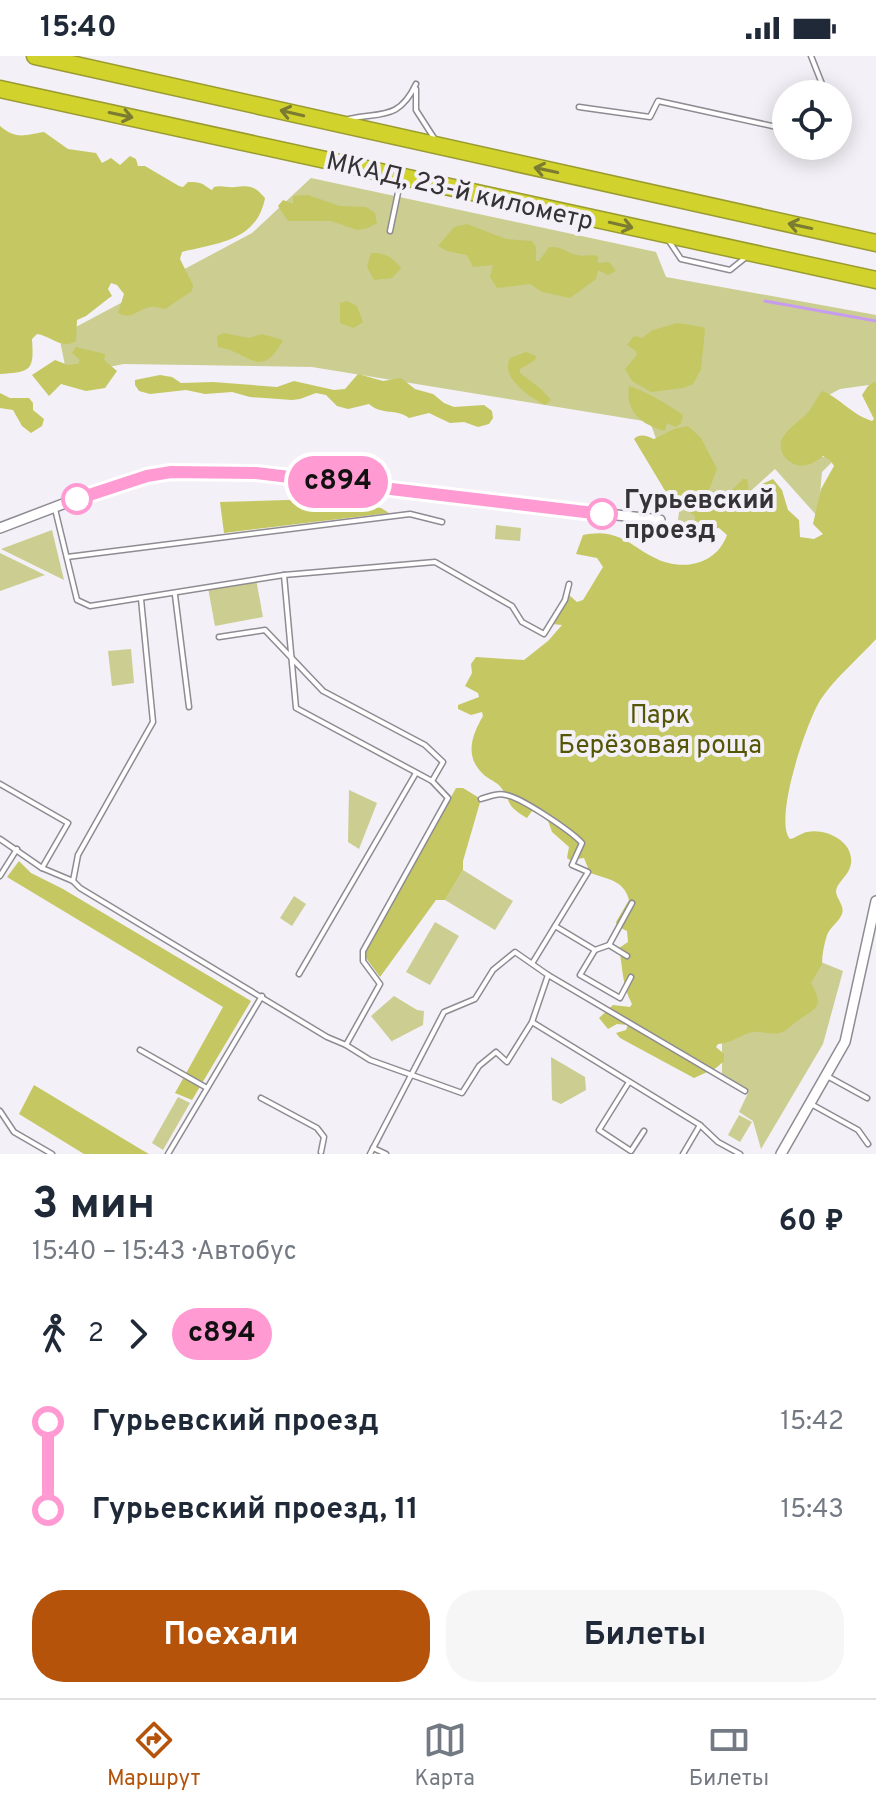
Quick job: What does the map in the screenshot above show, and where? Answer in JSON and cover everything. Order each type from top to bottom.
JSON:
[{"type":"highway","name":"МКАД, 23-й километр","points":[[35,56],[876,243]]},
{"type":"highway","name":"МКАД, 23-й километр","points":[[0,89],[876,280]]},
{"type":"street","points":[[0,528],[97,491],[159,474],[256,473],[660,520]]},
{"type":"street","points":[[781,1154],[848,1034],[876,901]]},
{"type":"lane","points":[[811,56],[820,80]]},
{"type":"lane","points":[[333,123],[385,115],[398,109],[409,98],[416,84],[416,110],[426,129],[441,146]]},
{"type":"lane","points":[[579,107],[650,117],[658,101],[772,126]]},
{"type":"lane","points":[[390,231],[402,177]]},
{"type":"lane","points":[[54,508],[77,600],[90,606],[284,575],[435,562],[512,606],[522,622],[544,634],[565,600],[569,584]]},
{"type":"lane","points":[[67,557],[410,514],[442,522]]},
{"type":"lane","points":[[284,575],[296,708],[432,781],[448,798],[363,951],[363,961],[380,984],[346,1045]]},
{"type":"lane","points":[[175,594],[189,707]]},
{"type":"lane","points":[[73,881],[78,855],[153,722],[141,599]]},
{"type":"lane","points":[[219,637],[265,630],[323,691],[425,745],[443,762],[432,781]]},
{"type":"lane","points":[[299,974],[416,773]]},
{"type":"lane","points":[[0,784],[68,823],[42,868]]},
{"type":"lane","points":[[481,799],[509,795],[573,833],[582,843],[572,865],[588,872],[533,962]]},
{"type":"lane","points":[[0,839],[42,868],[73,881],[89,894],[262,996],[318,1033],[370,1060],[462,1093],[479,1066],[496,1052],[507,1062],[532,1022],[548,975]]},
{"type":"lane","points":[[0,876],[17,849]]},
{"type":"lane","points":[[631,977],[620,998],[580,975],[595,950],[609,945],[632,903]]},
{"type":"lane","points":[[555,926],[595,950]]},
{"type":"lane","points":[[609,945],[627,956]]},
{"type":"lane","points":[[386,1154],[371,1151],[444,1012],[475,999],[493,970],[515,952],[548,975],[745,1091]]},
{"type":"lane","points":[[168,1154],[262,996]]},
{"type":"lane","points":[[532,1022],[700,1125],[718,1142],[740,1154]]},
{"type":"lane","points":[[140,1050],[207,1088]]},
{"type":"lane","points":[[827,1076],[867,1098]]},
{"type":"lane","points":[[629,1082],[599,1130],[631,1151],[644,1131]]},
{"type":"lane","points":[[261,1098],[317,1128],[324,1137],[321,1152]]},
{"type":"lane","points":[[811,1104],[858,1130],[868,1144]]},
{"type":"lane","points":[[0,1111],[14,1132],[52,1154]]},
{"type":"lane","points":[[683,1154],[700,1125]]},
{"type":"green space","points":[[0,126],[16,135],[44,132],[68,149],[96,153],[102,163],[111,158],[120,165],[130,156],[136,159],[138,166],[145,166],[183,187],[188,182],[200,183],[212,190],[217,186],[248,186],[265,198],[261,212],[245,232],[234,238],[182,252],[180,259],[193,285],[192,291],[165,309],[151,307],[127,316],[118,313],[124,294],[111,283],[108,289],[112,296],[77,320],[76,341],[66,344],[37,334],[32,339],[29,367],[19,372],[0,374]]},
{"type":"green space","points":[[311,178],[656,252],[666,277],[876,315],[876,384],[840,389],[823,398],[810,457],[837,457],[822,472],[818,517],[775,469],[711,527],[677,527],[680,505],[650,422],[312,367],[124,364],[67,375],[59,336],[252,233]]},
{"type":"green space","points":[[308,195],[340,206],[366,207],[375,213],[377,223],[357,230],[331,221],[288,221],[278,206],[283,200],[293,204],[293,196]]},
{"type":"green space","points":[[467,224],[506,239],[532,241],[536,247],[536,261],[549,247],[553,247],[580,256],[598,256],[598,263],[609,262],[616,271],[608,275],[598,270],[596,279],[570,298],[542,292],[530,284],[497,288],[490,277],[493,265],[473,267],[467,255],[438,246],[454,227]]},
{"type":"green space","points":[[371,253],[388,256],[401,268],[392,278],[374,280],[367,267]]},
{"type":"green space","points":[[347,301],[357,306],[363,322],[354,328],[340,323],[340,303]]},
{"type":"green space","points":[[677,323],[705,329],[701,369],[693,384],[651,392],[632,381],[625,369],[637,355],[627,345],[634,336],[642,338],[653,330]]},
{"type":"green space","points":[[224,333],[249,338],[262,334],[283,340],[275,353],[261,362],[218,347],[217,336]]},
{"type":"green space","points":[[76,347],[105,354],[104,360],[117,371],[105,388],[86,391],[61,384],[49,396],[32,375],[55,360],[68,365],[78,364],[80,360],[72,353]]},
{"type":"green space","points":[[526,352],[536,356],[535,360],[520,369],[520,373],[551,400],[545,405],[518,386],[509,373],[510,358]]},
{"type":"green space","points":[[358,374],[383,381],[401,378],[415,389],[433,394],[454,407],[484,405],[492,411],[493,418],[489,424],[478,427],[464,422],[450,423],[429,413],[409,418],[369,404],[348,409],[337,406],[326,395],[316,393],[292,400],[186,390],[150,394],[139,391],[135,385],[135,380],[160,375],[172,377],[181,383],[277,387],[294,381],[334,390],[345,389]]},
{"type":"green space","name":"Парк Берёзовая роща","points":[[874,382],[876,639],[833,684],[815,710],[794,770],[786,812],[790,839],[807,832],[824,832],[840,840],[850,853],[849,870],[836,891],[842,914],[827,935],[822,964],[811,983],[818,998],[816,1007],[782,1032],[750,1033],[718,1044],[716,1047],[724,1054],[724,1061],[694,1078],[620,1038],[616,1033],[626,1030],[628,1025],[617,1024],[608,1029],[599,1018],[613,1005],[630,1007],[632,1004],[619,948],[628,942],[627,931],[617,926],[616,922],[629,900],[627,893],[614,881],[590,873],[584,858],[567,858],[569,847],[552,832],[547,818],[532,811],[527,818],[511,806],[499,785],[483,774],[473,760],[472,745],[482,712],[471,715],[458,709],[458,705],[479,697],[478,693],[465,686],[476,657],[524,660],[562,625],[552,624],[569,595],[577,602],[583,600],[603,567],[597,558],[576,554],[583,535],[611,535],[663,562],[685,565],[706,560],[722,545],[727,535],[719,528],[699,536],[694,531],[695,516],[667,494],[634,439],[636,437],[654,439],[688,426],[701,438],[717,469],[706,498],[709,501],[724,498],[743,479],[747,479],[750,498],[754,503],[758,502],[760,485],[773,479],[782,490],[788,510],[799,520],[800,537],[814,539],[823,534],[813,524],[821,489],[834,466],[823,456],[807,465],[796,465],[783,455],[782,439],[823,391],[872,421],[874,419],[862,395]]},
{"type":"green space","points":[[629,386],[683,415],[681,423],[676,427],[667,423],[665,431],[642,421],[630,403]]},
{"type":"green space","points":[[0,393],[10,398],[29,398],[33,410],[44,419],[42,426],[31,433],[22,426],[13,410],[0,408]]},
{"type":"green space","points":[[320,499],[381,508],[389,513],[224,533],[220,502]]},
{"type":"green space","points":[[496,525],[521,528],[520,541],[495,539]]},
{"type":"green space","points":[[52,530],[64,580],[1,549]]},
{"type":"green space","points":[[0,553],[45,575],[0,591]]},
{"type":"green space","points":[[256,579],[263,617],[215,626],[208,588]]},
{"type":"green space","points":[[131,649],[134,683],[112,686],[108,651]]},
{"type":"green space","points":[[456,788],[463,788],[481,799],[463,870],[445,900],[436,900],[380,977],[365,952]]},
{"type":"green space","points":[[349,790],[377,803],[359,849],[348,842]]},
{"type":"green space","points":[[19,861],[31,873],[251,1001],[192,1100],[175,1093],[223,1007],[7,877]]},
{"type":"green space","points":[[463,870],[513,901],[495,930],[445,900]]},
{"type":"green space","points":[[294,896],[306,904],[292,926],[280,918]]},
{"type":"green space","points":[[435,922],[459,936],[430,985],[406,972]]},
{"type":"green space","points":[[811,958],[843,971],[823,1044],[761,1149],[753,1121],[739,1112],[749,1091],[722,1075],[722,1036],[797,1004],[814,977]]},
{"type":"green space","points":[[394,996],[424,1011],[423,1025],[393,1043],[371,1016]]},
{"type":"green space","points":[[551,1057],[585,1077],[586,1090],[561,1104],[552,1100]]},
{"type":"green space","points":[[34,1085],[149,1154],[84,1154],[19,1114]]},
{"type":"green space","points":[[178,1097],[190,1103],[163,1150],[152,1143]]},
{"type":"green space","points":[[739,1115],[752,1122],[740,1142],[728,1135]]},
{"type":"waterway","points":[[765,301],[876,321]]},
{"type":"bus line","name":"с894","points":[[77,499],[147,476],[171,472],[256,473],[602,514]]},
{"type":"place","name":"Гурьевский проезд","points":[[602,514]]}]
